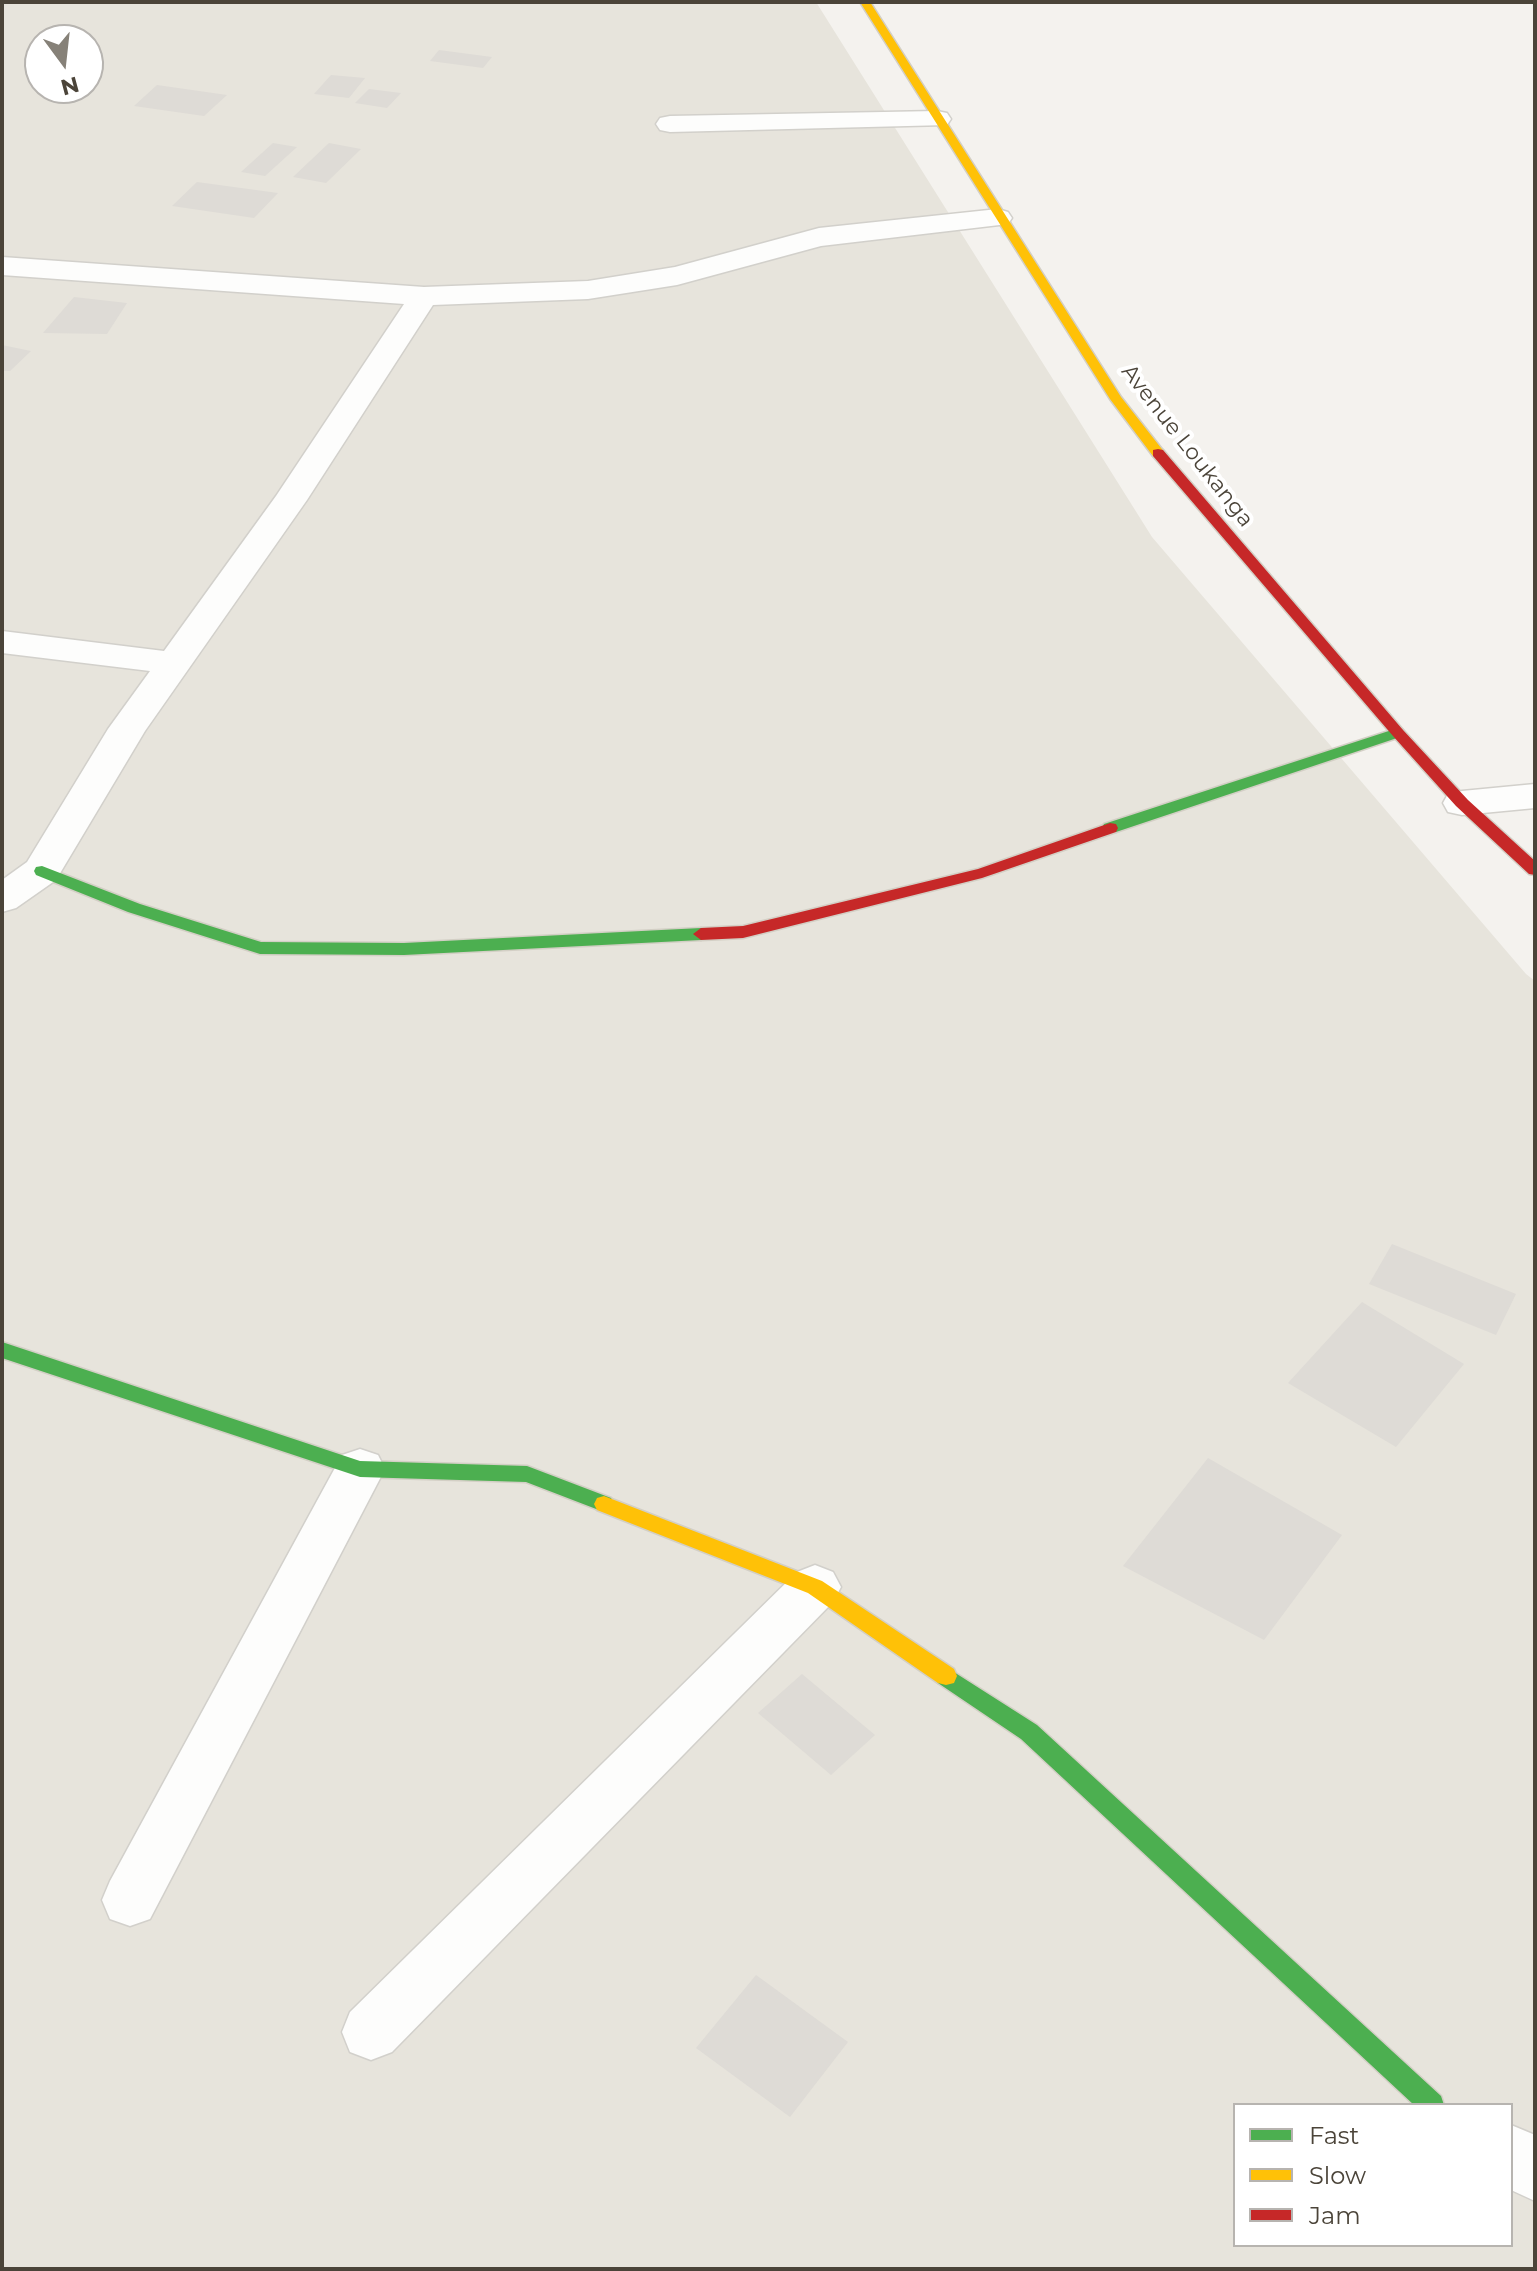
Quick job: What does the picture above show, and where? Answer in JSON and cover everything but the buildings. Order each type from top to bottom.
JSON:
[{"type":"street","name":"Avenue Loukanga","points":[[865,2],[998,218],[1116,399],[1180,482],[1462,803],[1535,870]]},
{"type":"street","points":[[670,124],[937,119]]},
{"type":"street","points":[[2,266],[424,296],[588,290],[677,276],[819,237],[998,218]]},
{"type":"street","points":[[2,899],[42,871],[127,729],[171,663],[290,500],[424,296]]},
{"type":"street","points":[[2,642],[171,663]]},
{"type":"street","points":[[42,871],[134,908],[260,948],[404,949],[743,932],[982,873],[1200,796],[1398,733]]},
{"type":"street","points":[[1462,803],[1535,796]]},
{"type":"street","points":[[2,1350],[360,1469],[527,1474],[815,1587],[1029,1732],[1430,2103]]},
{"type":"street","points":[[130,1900],[360,1469]]},
{"type":"street","points":[[371,2032],[815,1587]]},
{"type":"street","points":[[1513,2156],[1535,2170]]},
{"type":"shaded area","points":[[2,2],[816,2],[1152,537],[1535,981],[1535,2269],[2,2269]]},
{"type":"traffic: fast","points":[[1110,828],[1398,733]]},
{"type":"traffic: fast","points":[[42,871],[134,908],[260,948],[404,949],[701,934]]},
{"type":"traffic: fast","points":[[2,1350],[360,1469],[527,1474],[604,1504]]},
{"type":"traffic: fast","points":[[946,1676],[1029,1732],[1430,2103]]},
{"type":"traffic: slow","points":[[865,2],[1116,399],[1158,453]]},
{"type":"traffic: slow","points":[[604,1504],[815,1587],[946,1676]]},
{"type":"traffic: jam","points":[[1158,453],[1398,733],[1462,803],[1535,870]]},
{"type":"traffic: jam","points":[[701,934],[743,932],[982,873],[1110,828]]}]
